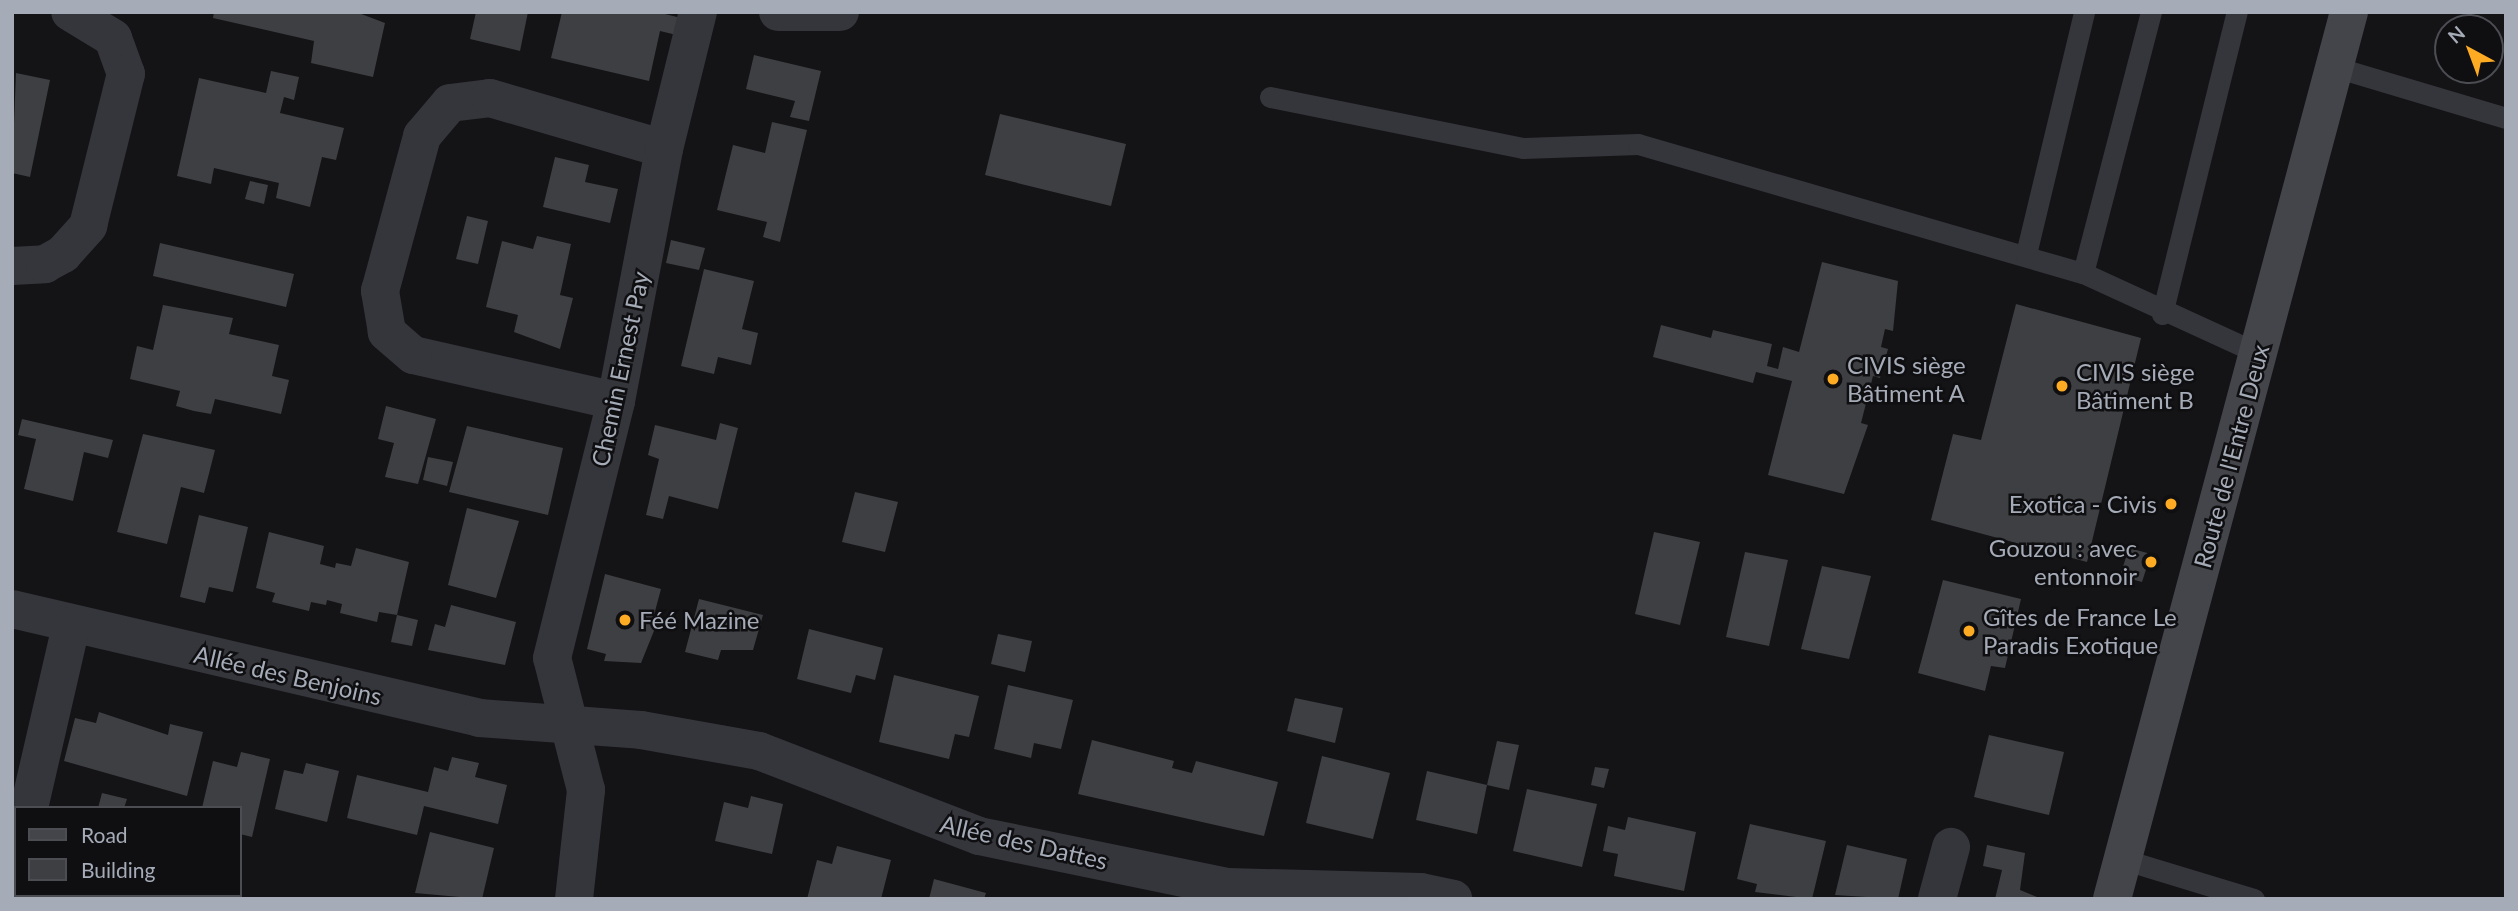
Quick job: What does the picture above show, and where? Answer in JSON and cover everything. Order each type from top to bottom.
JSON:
[{"type":"main road","name":"Route de l'Entre Deux","points":[[2112,899],[2349,12]]},
{"type":"street","points":[[12,266],[45,264],[63,254],[88,226],[126,74],[113,38],[70,12]]},
{"type":"street","name":"Chemin Ernest Pay","points":[[573,899],[586,790],[552,659],[616,401],[664,149],[698,12]]},
{"type":"street","points":[[778,12],[840,12]]},
{"type":"street","points":[[616,401],[413,355],[387,332],[380,291],[422,136],[450,103],[490,98],[664,149]]},
{"type":"street","name":"Allée des Benjoins","points":[[12,609],[71,626],[479,718],[567,724]]},
{"type":"street","points":[[29,806],[71,626]]},
{"type":"street","name":"Allée des Dattes","points":[[567,724],[759,751],[979,836],[1228,887],[1420,892],[1453,899]]},
{"type":"street","points":[[1937,899],[1951,847]]},
{"type":"lane","points":[[2026,254],[2084,12]]},
{"type":"lane","points":[[2083,273],[2151,12]]},
{"type":"lane","points":[[2162,314],[2237,12]]},
{"type":"lane","points":[[2335,67],[2506,118]]},
{"type":"lane","points":[[1270,97],[1523,148],[1638,144],[2026,254],[2083,273],[2162,314],[2259,353]]},
{"type":"lane","points":[[2122,859],[2254,899]]},
{"type":"building","points":[[214,12],[356,12],[385,23],[373,77],[311,63],[314,41],[213,18]]},
{"type":"building","points":[[476,12],[528,12],[520,51],[470,39]]},
{"type":"building","points":[[562,12],[657,12],[693,21],[689,38],[660,31],[649,81],[551,58]]},
{"type":"building","points":[[754,55],[821,71],[809,121],[790,117],[795,101],[746,89]]},
{"type":"building","points":[[271,71],[299,77],[294,100],[284,97],[280,113],[344,128],[336,160],[322,157],[310,207],[276,198],[279,183],[214,168],[211,184],[177,176],[199,78],[266,93]]},
{"type":"building","points":[[16,73],[50,80],[30,177],[12,173]]},
{"type":"building","points":[[1000,114],[1126,144],[1111,206],[985,175]]},
{"type":"building","points":[[772,122],[807,130],[780,242],[763,237],[767,222],[717,210],[733,145],[765,153]]},
{"type":"building","points":[[555,157],[589,165],[585,182],[618,189],[610,223],[543,207]]},
{"type":"building","points":[[250,181],[268,185],[264,204],[245,199]]},
{"type":"building","points":[[467,216],[488,221],[478,264],[456,259]]},
{"type":"building","points":[[537,236],[571,244],[560,295],[573,298],[560,349],[514,332],[518,315],[486,307],[502,241],[533,249]]},
{"type":"building","points":[[671,240],[705,248],[699,270],[666,263]]},
{"type":"building","points":[[160,243],[294,274],[286,307],[153,276]]},
{"type":"building","name":"CIVIS siège Bâtiment A","points":[[1822,262],[1898,281],[1893,331],[1885,329],[1881,347],[1888,349],[1880,378],[1873,376],[1861,423],[1868,425],[1844,494],[1768,475],[1792,381],[1756,372],[1753,383],[1653,357],[1661,325],[1711,338],[1713,330],[1772,344],[1767,366],[1778,369],[1783,347],[1799,352]]},
{"type":"building","points":[[704,269],[754,281],[742,329],[758,333],[751,365],[718,357],[714,374],[681,366]]},
{"type":"building","name":"CIVIS siège Bâtiment B","points":[[2016,304],[2141,338],[2087,562],[1931,520],[1953,434],[1981,440]]},
{"type":"building","points":[[163,305],[233,318],[229,334],[279,345],[272,376],[289,380],[281,414],[215,399],[211,414],[194,411],[176,406],[180,391],[130,379],[137,346],[153,350]]},
{"type":"building","points":[[386,406],[436,419],[418,484],[385,477],[394,443],[378,439]]},
{"type":"building","points":[[22,419],[113,440],[108,458],[84,452],[73,501],[24,489],[36,439],[18,435]]},
{"type":"building","points":[[720,423],[738,428],[718,509],[669,496],[663,519],[646,515],[659,459],[648,455],[655,425],[716,440]]},
{"type":"building","points":[[467,426],[563,448],[548,515],[449,492]]},
{"type":"building","points":[[143,434],[215,450],[204,493],[181,487],[167,544],[117,532]]},
{"type":"building","points":[[428,457],[453,462],[447,486],[423,480]]},
{"type":"building","points":[[855,492],[898,502],[885,552],[842,542]]},
{"type":"building","points":[[467,508],[519,521],[496,598],[448,585]]},
{"type":"building","points":[[199,515],[248,527],[233,592],[209,587],[205,603],[180,597]]},
{"type":"building","points":[[269,532],[324,546],[320,564],[335,568],[336,563],[351,566],[356,548],[409,562],[397,615],[379,612],[377,622],[340,613],[342,604],[327,600],[326,605],[311,602],[309,611],[272,602],[275,593],[256,588]]},
{"type":"building","points":[[1654,532],[1700,542],[1680,625],[1635,614]]},
{"type":"building","points":[[2129,548],[2151,554],[2142,582],[2120,576]]},
{"type":"building","points":[[1745,552],[1788,560],[1769,646],[1726,637]]},
{"type":"building","points":[[1822,566],[1871,576],[1849,659],[1801,649]]},
{"type":"building","points":[[605,574],[661,589],[654,615],[660,616],[641,663],[604,661],[606,654],[587,649]]},
{"type":"building","points":[[1943,580],[2021,599],[2005,668],[1991,666],[1985,691],[1918,673]]},
{"type":"building","points":[[699,599],[763,615],[753,650],[721,650],[718,660],[685,652]]},
{"type":"building","points":[[451,605],[516,622],[505,665],[428,650],[435,624],[445,627]]},
{"type":"building","points":[[397,615],[418,620],[412,646],[391,642]]},
{"type":"building","points":[[809,629],[883,648],[875,680],[856,675],[851,693],[797,679]]},
{"type":"building","points":[[998,634],[1032,641],[1025,672],[991,664]]},
{"type":"building","points":[[894,675],[979,696],[969,737],[955,734],[949,759],[879,742]]},
{"type":"building","points":[[1008,685],[1073,700],[1061,749],[1034,743],[1031,758],[994,749]]},
{"type":"building","points":[[1295,698],[1343,708],[1335,743],[1287,731]]},
{"type":"building","points":[[99,712],[168,735],[170,724],[203,732],[187,796],[64,761],[75,718],[96,723]]},
{"type":"building","points":[[1989,735],[2064,752],[2049,815],[1974,797]]},
{"type":"building","points":[[1092,740],[1174,761],[1172,768],[1192,773],[1196,761],[1278,782],[1264,836],[1078,794]]},
{"type":"building","points":[[1497,741],[1519,745],[1509,790],[1487,785]]},
{"type":"building","points":[[241,752],[270,759],[252,837],[242,834],[242,806],[202,806],[213,761],[237,767]]},
{"type":"building","points":[[1322,756],[1390,773],[1373,839],[1306,823]]},
{"type":"building","points":[[452,757],[479,763],[475,777],[507,785],[498,824],[424,806],[417,835],[347,818],[357,775],[428,792],[434,767],[448,771]]},
{"type":"building","points":[[306,763],[339,771],[327,822],[275,809],[284,770],[303,774]]},
{"type":"building","points":[[1595,767],[1609,769],[1604,788],[1591,785]]},
{"type":"building","points":[[1427,771],[1487,785],[1477,834],[1416,820]]},
{"type":"building","points":[[1527,789],[1597,804],[1582,867],[1513,851]]},
{"type":"building","points":[[102,793],[127,799],[125,806],[99,806]]},
{"type":"building","points":[[751,796],[783,804],[772,854],[715,841],[724,802],[748,808]]},
{"type":"building","points":[[1628,817],[1696,832],[1684,891],[1614,876],[1618,854],[1603,851],[1608,826],[1625,830]]},
{"type":"building","points":[[1750,824],[1826,841],[1812,899],[1755,892],[1757,884],[1737,879]]},
{"type":"building","points":[[430,832],[494,848],[482,899],[415,893]]},
{"type":"building","points":[[1847,845],[1907,859],[1898,899],[1835,895]]},
{"type":"building","points":[[1987,845],[2025,853],[2020,890],[2042,899],[1995,899],[2002,870],[1983,866]]},
{"type":"building","points":[[837,846],[891,860],[881,899],[807,899],[817,860],[832,864]]},
{"type":"building","points":[[934,879],[986,893],[984,899],[929,899]]},
{"type":"building","points":[[133,897],[187,899],[134,899]]},
{"type":"place","name":"CIVIS siège Bâtiment A","points":[[1833,379]]},
{"type":"place","name":"CIVIS siège Bâtiment B","points":[[2062,386]]},
{"type":"place","name":"Exotica - Civis","points":[[2171,504]]},
{"type":"place","name":"Gouzou : avec entonnoir","points":[[2151,562]]},
{"type":"place","name":"Féé Mazine","points":[[625,620]]},
{"type":"place","name":"Gîtes de France Le Paradis Exotique","points":[[1969,631]]}]
